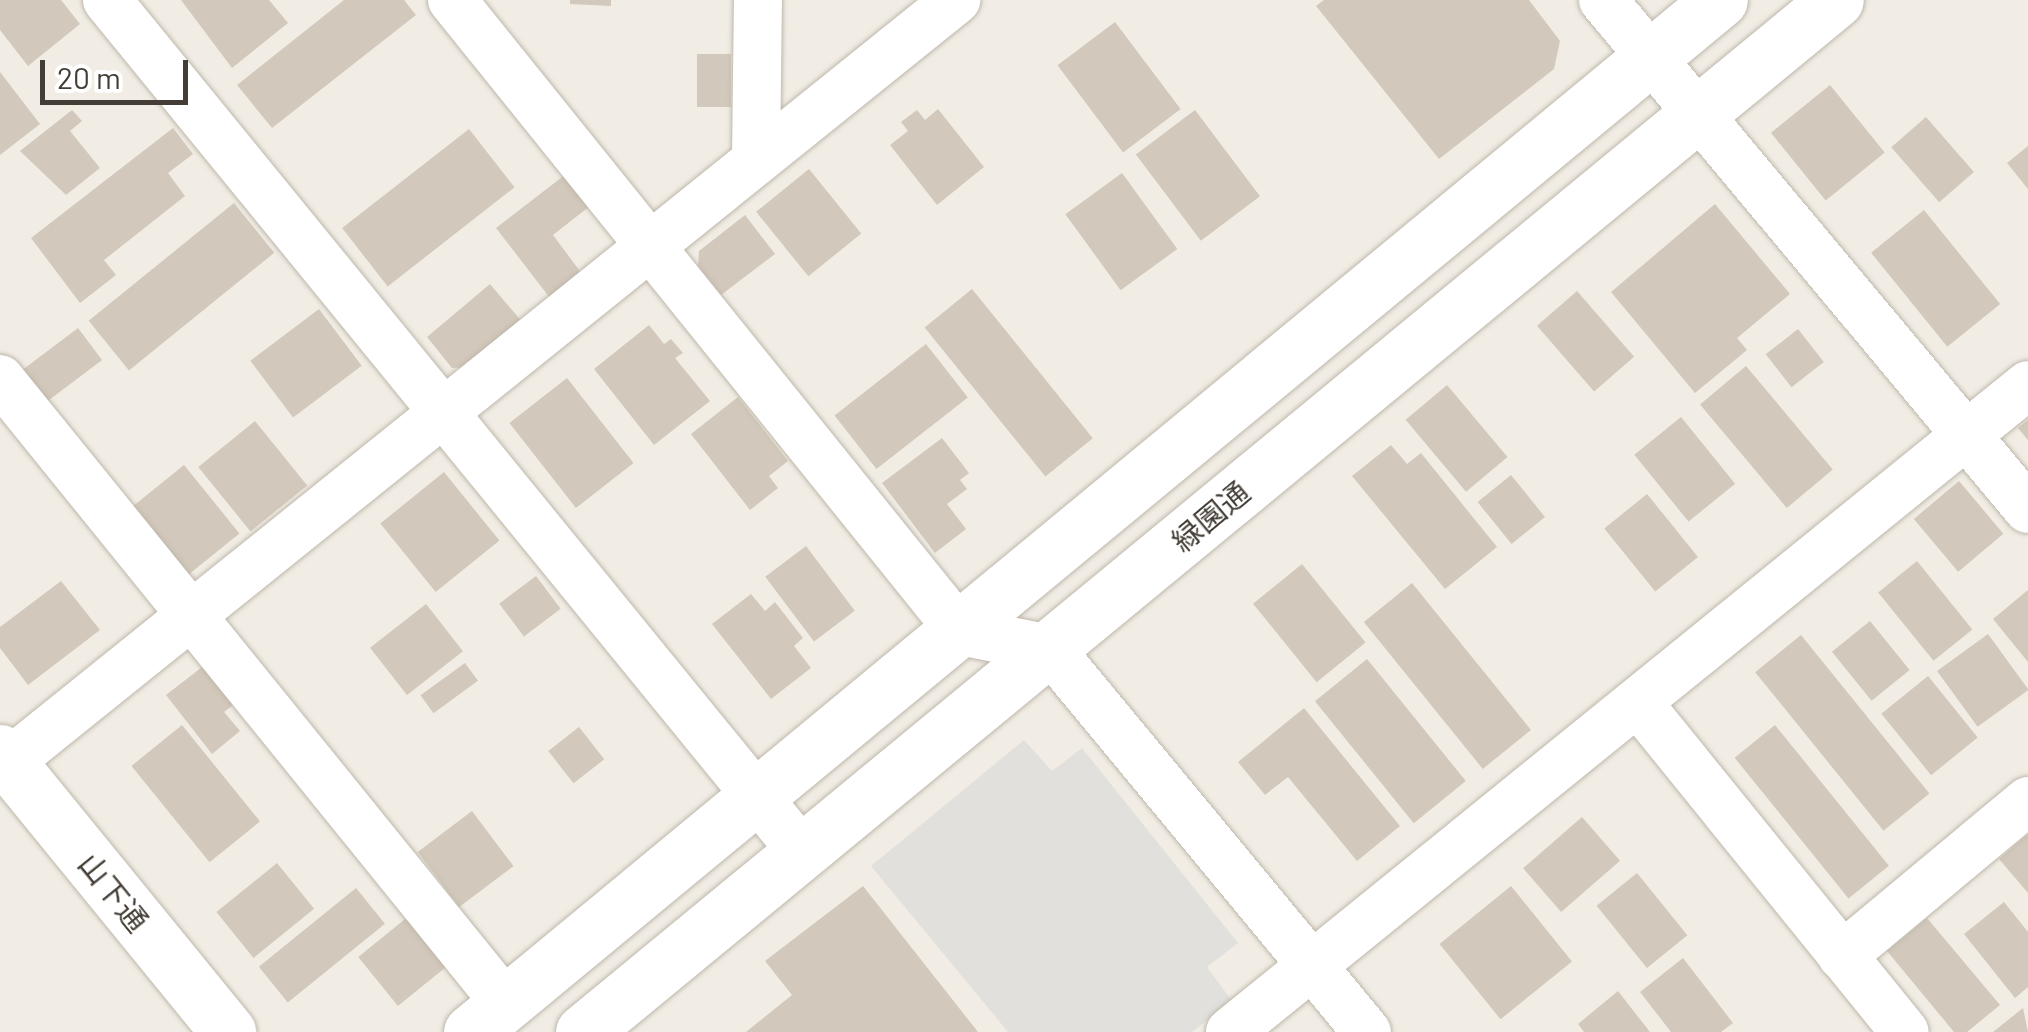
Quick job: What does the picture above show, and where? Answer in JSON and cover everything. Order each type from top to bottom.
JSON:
[{"type":"street","points":[[108,0],[802,852]]},
{"type":"street","points":[[452,0],[960,631],[1050,649],[1367,1032]]},
{"type":"street","points":[[756,159],[758,0]]},
{"type":"street","points":[[4,757],[190,619],[956,0]]},
{"type":"street","points":[[1604,0],[2028,509]]},
{"type":"street","points":[[0,379],[190,619],[488,1018],[1720,0]]},
{"type":"street","name":"緑園通","points":[[582,1032],[1695,112],[1836,0]]},
{"type":"street","points":[[1230,1032],[2028,385]]},
{"type":"street","points":[[1639,704],[1905,1032]]},
{"type":"street","name":"山下通","points":[[4,757],[228,1032]]},
{"type":"street","points":[[1842,956],[2028,801]]},
{"type":"shaded area","points":[[1024,740],[1052,771],[1082,748],[1238,943],[1207,967],[1232,1001],[1192,1032],[1008,1032],[871,866]]},
{"type":"building","points":[[0,0],[61,0],[80,24],[28,66],[0,30]]},
{"type":"building","points":[[181,0],[269,0],[288,23],[232,68]]},
{"type":"building","points":[[344,0],[404,0],[416,15],[272,128],[237,85]]},
{"type":"building","points":[[570,0],[611,0],[611,6],[570,4]]},
{"type":"building","points":[[1324,0],[1529,0],[1560,41],[1554,69],[1439,159],[1316,6]]},
{"type":"building","points":[[1115,22],[1181,109],[1123,152],[1057,65]]},
{"type":"building","points":[[697,54],[731,54],[731,107],[697,107]]},
{"type":"building","points":[[0,72],[40,124],[0,155]]},
{"type":"building","points":[[1830,85],[1885,153],[1826,200],[1771,133]]},
{"type":"building","points":[[938,109],[984,167],[937,205],[890,145],[908,131],[901,122],[917,110],[925,120]]},
{"type":"building","points":[[72,110],[82,121],[70,131],[100,168],[66,195],[20,151]]},
{"type":"building","points":[[1195,110],[1260,196],[1201,241],[1136,155]]},
{"type":"building","points":[[1926,117],[1974,172],[1939,202],[1891,147]]},
{"type":"building","points":[[173,128],[193,154],[168,173],[185,196],[104,260],[116,275],[80,303],[31,238]]},
{"type":"building","points":[[469,129],[515,187],[388,286],[342,228]]},
{"type":"building","points":[[2028,146],[2028,189],[2007,163]]},
{"type":"building","points":[[809,169],[861,234],[808,276],[756,212]]},
{"type":"building","points":[[1122,173],[1177,249],[1121,290],[1065,214]]},
{"type":"building","points":[[566,174],[590,206],[553,235],[582,274],[550,298],[496,228]]},
{"type":"building","points":[[234,203],[274,253],[129,370],[89,321]]},
{"type":"building","points":[[1715,204],[1790,294],[1737,338],[1747,350],[1695,393],[1611,292]]},
{"type":"building","points":[[1924,210],[2000,304],[1947,347],[1871,253]]},
{"type":"building","points":[[745,215],[775,254],[721,295],[698,266],[699,251]]},
{"type":"building","points":[[490,284],[523,323],[469,367],[452,368],[427,337]]},
{"type":"building","points":[[972,289],[1093,438],[1045,477],[925,327]]},
{"type":"building","points":[[1577,291],[1634,357],[1594,391],[1537,326]]},
{"type":"building","points":[[319,309],[362,366],[293,417],[250,361]]},
{"type":"building","points":[[649,325],[664,344],[671,339],[683,353],[675,358],[710,401],[654,445],[594,369]]},
{"type":"building","points":[[78,328],[102,360],[44,404],[20,372]]},
{"type":"building","points":[[1798,329],[1824,362],[1792,387],[1766,354]]},
{"type":"building","points":[[926,344],[968,398],[876,469],[835,415]]},
{"type":"building","points":[[1746,366],[1833,469],[1787,508],[1700,405]]},
{"type":"building","points":[[567,378],[633,463],[576,508],[509,423]]},
{"type":"building","points":[[1447,385],[1507,457],[1466,492],[1406,420]]},
{"type":"building","points":[[738,397],[788,461],[769,476],[778,488],[750,510],[691,434]]},
{"type":"building","points":[[1681,417],[1735,484],[1688,522],[1634,455]]},
{"type":"building","points":[[2028,420],[2028,440],[2018,428]]},
{"type":"building","points":[[255,421],[307,486],[251,531],[198,467]]},
{"type":"building","points":[[942,438],[969,473],[960,480],[967,489],[947,504],[966,529],[935,553],[882,483]]},
{"type":"building","points":[[1391,445],[1407,464],[1421,453],[1497,547],[1445,589],[1352,476]]},
{"type":"building","points":[[184,465],[239,533],[187,576],[131,508]]},
{"type":"building","points":[[444,472],[499,540],[436,592],[380,524]]},
{"type":"building","points":[[1511,475],[1545,517],[1512,544],[1478,502]]},
{"type":"building","points":[[1959,481],[2003,534],[1958,572],[1914,519]]},
{"type":"building","points":[[1647,494],[1698,557],[1655,592],[1604,529]]},
{"type":"building","points":[[806,546],[855,611],[814,641],[765,577]]},
{"type":"building","points":[[1917,561],[1972,629],[1934,661],[1878,592]]},
{"type":"building","points":[[1302,564],[1366,642],[1317,682],[1253,604]]},
{"type":"building","points":[[536,576],[561,609],[524,636],[499,604]]},
{"type":"building","points":[[61,581],[100,630],[28,685],[0,648],[0,627]]},
{"type":"building","points":[[1412,583],[1531,730],[1483,769],[1364,622]]},
{"type":"building","points":[[2028,590],[2028,662],[1993,619]]},
{"type":"building","points":[[751,594],[765,611],[775,602],[803,638],[794,646],[811,668],[771,699],[712,624]]},
{"type":"building","points":[[426,604],[463,651],[407,695],[370,648]]},
{"type":"building","points":[[1870,621],[1910,670],[1872,701],[1832,652]]},
{"type":"building","points":[[1988,634],[2028,690],[1978,727],[1937,671]]},
{"type":"building","points":[[1801,635],[1929,794],[1884,831],[1755,672]]},
{"type":"building","points":[[1367,659],[1466,781],[1414,823],[1315,701]]},
{"type":"building","points":[[465,663],[478,681],[433,713],[421,695]]},
{"type":"building","points":[[206,664],[237,702],[224,712],[240,731],[212,754],[166,695]]},
{"type":"building","points":[[1928,676],[1978,737],[1931,775],[1881,714]]},
{"type":"building","points":[[1304,708],[1400,826],[1357,861],[1288,777],[1265,795],[1238,762]]},
{"type":"building","points":[[182,725],[260,821],[210,862],[131,766]]},
{"type":"building","points":[[1775,725],[1889,866],[1848,898],[1735,758]]},
{"type":"building","points":[[579,727],[604,759],[574,783],[548,751]]},
{"type":"building","points":[[472,811],[514,866],[459,907],[418,852]]},
{"type":"building","points":[[1582,817],[1620,861],[1561,912],[1523,868]]},
{"type":"building","points":[[2028,834],[2028,893],[1999,859]]},
{"type":"building","points":[[277,863],[314,909],[254,958],[216,912]]},
{"type":"building","points":[[1637,873],[1687,935],[1647,968],[1597,906]]},
{"type":"building","points":[[863,886],[978,1032],[746,1032],[792,995],[765,961]]},
{"type":"building","points":[[1511,886],[1572,961],[1501,1019],[1440,944]]},
{"type":"building","points":[[356,888],[385,924],[288,1002],[259,967]]},
{"type":"building","points":[[2004,902],[2028,932],[2028,987],[2015,998],[1964,934]]},
{"type":"building","points":[[415,911],[455,960],[398,1006],[358,957]]},
{"type":"building","points":[[1927,918],[2000,1005],[1967,1032],[1954,1032],[1887,951]]},
{"type":"building","points":[[1683,958],[1733,1023],[1721,1032],[1671,1032],[1640,992]]},
{"type":"building","points":[[1618,991],[1650,1032],[1584,1032],[1578,1024]]},
{"type":"building","points":[[2023,1008],[2028,1032],[1993,1032]]}]
